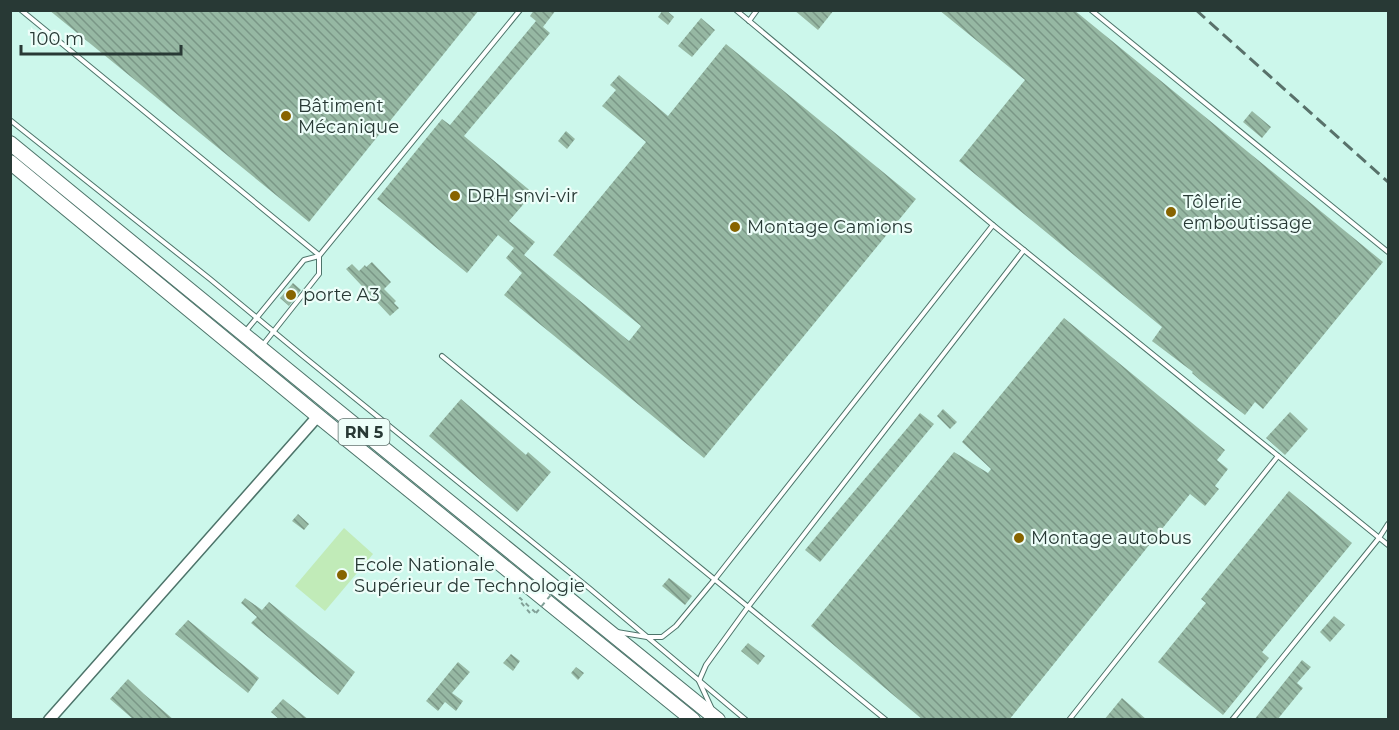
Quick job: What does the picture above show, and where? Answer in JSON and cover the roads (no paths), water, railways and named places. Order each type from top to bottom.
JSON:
[{"type":"highway","name":"RN 5","points":[[10,143],[717,719]]},
{"type":"highway","name":"RN 5","points":[[10,162],[318,416],[693,720]]},
{"type":"street","points":[[49,720],[318,416]]},
{"type":"lane","points":[[21,10],[320,256]]},
{"type":"lane","points":[[260,348],[319,274],[320,256],[520,10]]},
{"type":"lane","points":[[736,10],[993,225],[1389,545]]},
{"type":"lane","points":[[749,21],[757,10]]},
{"type":"lane","points":[[1091,10],[1389,252]]},
{"type":"lane","points":[[10,120],[210,279],[746,720]]},
{"type":"lane","points":[[607,630],[647,637],[662,637],[675,626],[715,579],[993,225]]},
{"type":"lane","points":[[717,719],[699,681],[706,665],[748,607],[1024,250]]},
{"type":"lane","points":[[244,334],[304,260],[320,256]]},
{"type":"lane","points":[[442,356],[886,720]]},
{"type":"lane","points":[[1069,720],[1278,456]]},
{"type":"lane","points":[[1232,720],[1389,524]]},
{"type":"railway","points":[[1196,10],[1388,182]]},
{"type":"place","name":"Bâtiment Mécanique","points":[[286,116]]},
{"type":"place","name":"DRH snvi-vir","points":[[455,196]]},
{"type":"place","name":"Tôlerie emboutissage","points":[[1171,212]]},
{"type":"place","name":"Montage Camions","points":[[735,227]]},
{"type":"place","name":"porte A3","points":[[291,295]]},
{"type":"place","name":"Montage autobus","points":[[1019,538]]},
{"type":"place","name":"Ecole Nationale Supérieur de Technologie","points":[[342,575]]}]
